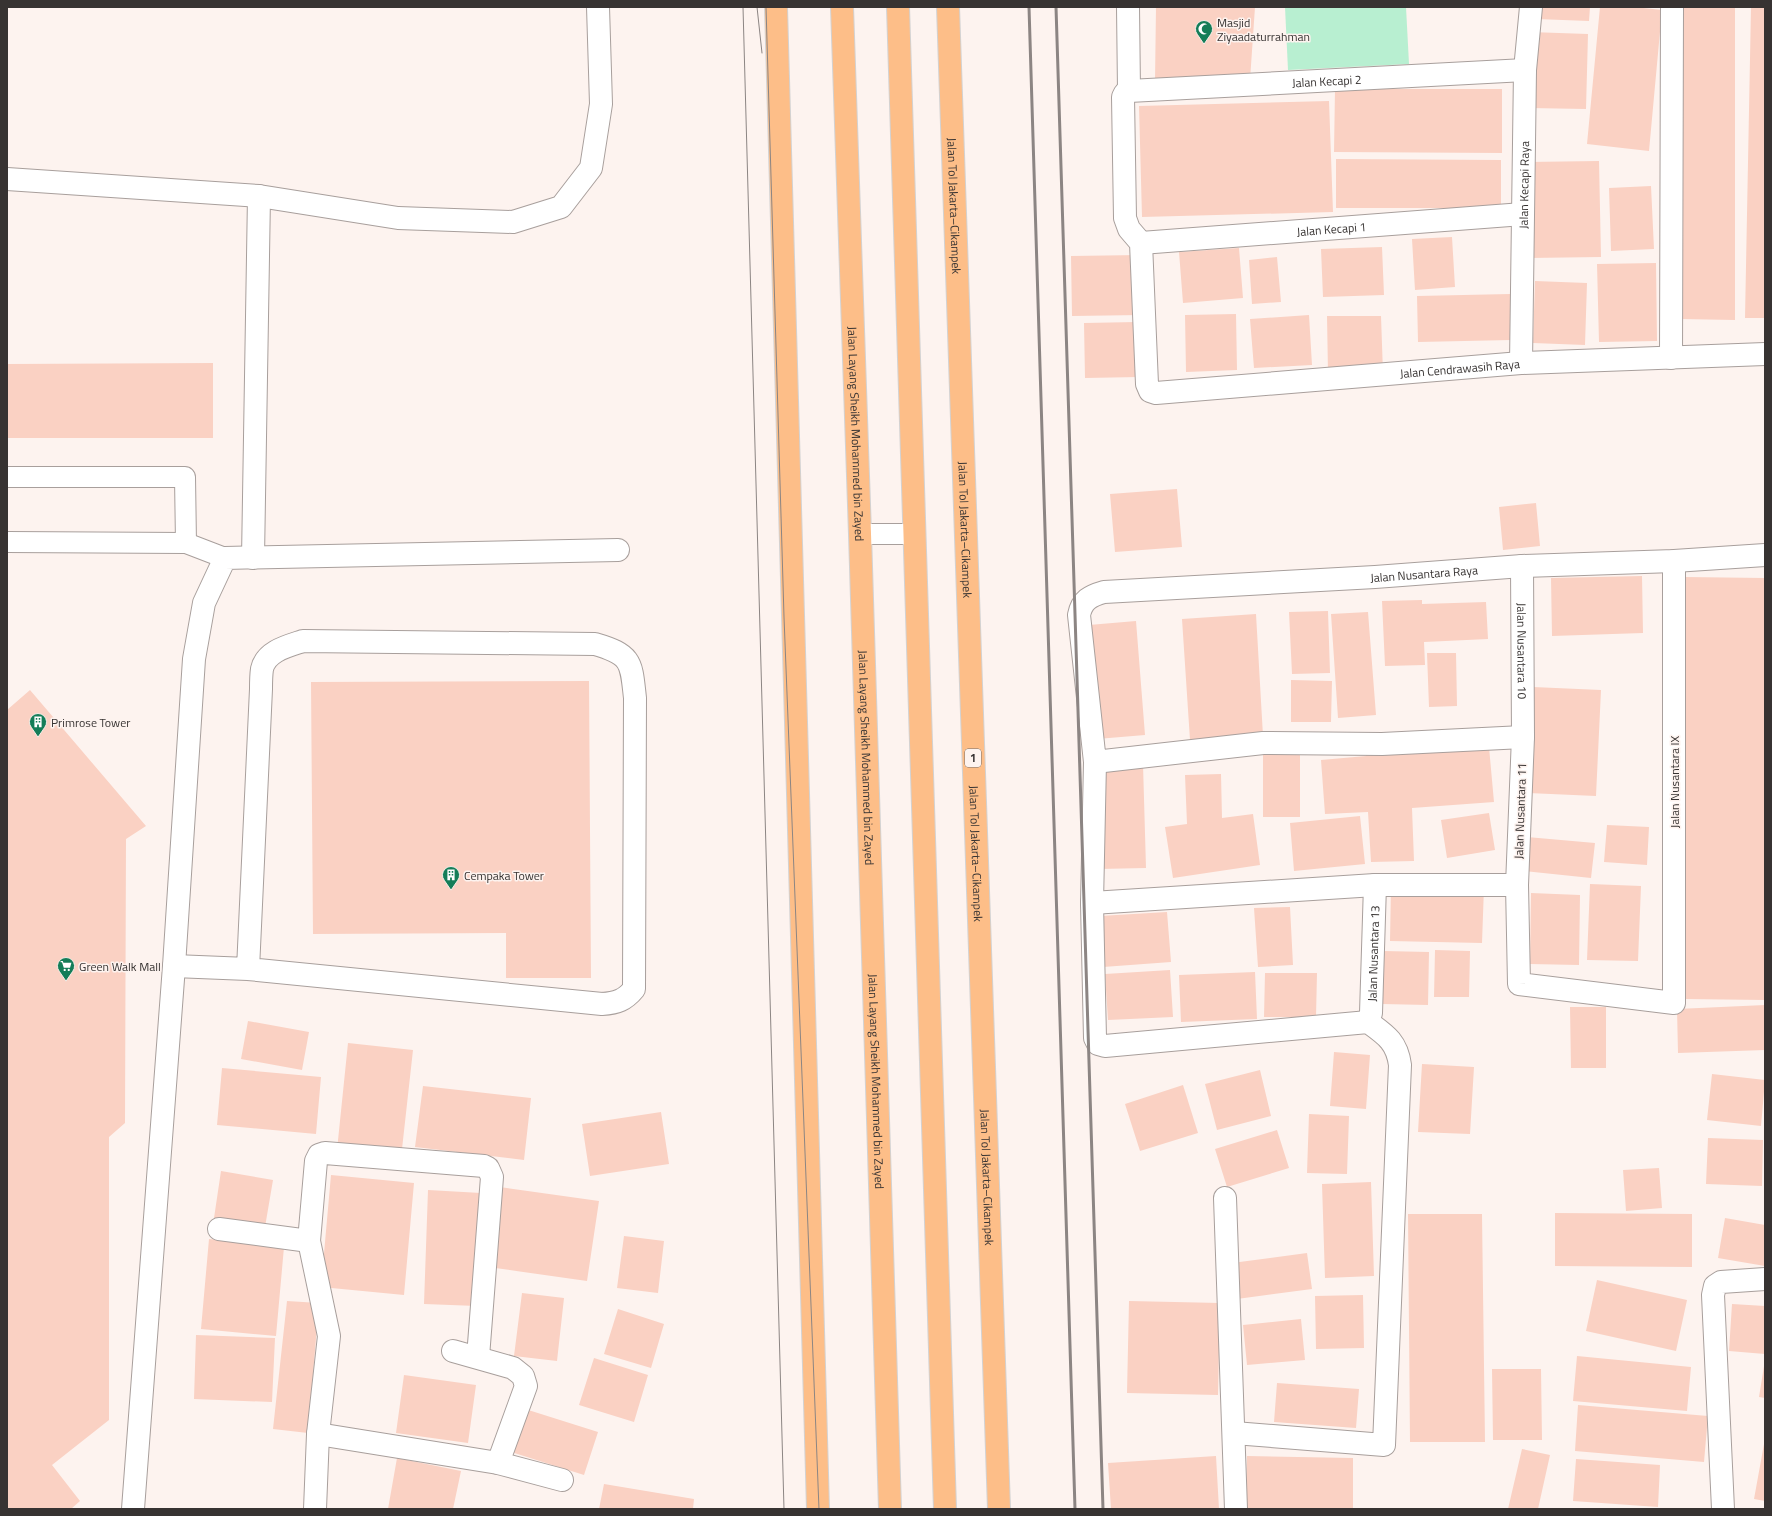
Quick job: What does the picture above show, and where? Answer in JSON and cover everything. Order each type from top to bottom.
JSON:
[{"type":"highway","points":[[776,7],[818,1509]]},
{"type":"highway","name":"Jalan Layang Sheikh Mohammed bin Zayed","points":[[842,7],[890,1509]]},
{"type":"highway","points":[[898,7],[945,1509]]},
{"type":"highway","name":"Jalan Tol Jakarta–Cikampek","points":[[948,7],[1000,1509]]},
{"type":"street","points":[[7,179],[259,196],[406,219],[513,222],[561,207],[591,168],[600,104],[598,7]]},
{"type":"street","points":[[1128,7],[1129,91],[1125,93],[1123,97],[1125,218],[1129,229],[1141,243]]},
{"type":"street","name":"Jalan Kecapi Raya","points":[[1521,363],[1526,70],[1531,7]]},
{"type":"street","points":[[1671,358],[1672,7]]},
{"type":"street","name":"Jalan Kecapi 2","points":[[1129,91],[1526,70]]},
{"type":"street","points":[[253,558],[259,196]]},
{"type":"street","name":"Jalan Kecapi 1","points":[[1141,243],[1523,214]]},
{"type":"street","name":"Jalan Cendrawasih Raya","points":[[1141,243],[1147,384],[1150,391],[1156,393],[1521,363],[1765,354]]},
{"type":"street","points":[[133,1509],[174,966],[194,659],[204,603],[225,558],[618,550]]},
{"type":"street","name":"Jalan Nusantara Raya","points":[[1095,762],[1079,615],[1080,607],[1084,600],[1104,592],[1367,578],[1522,566],[1674,561],[1765,555]]},
{"type":"street","name":"Jalan Nusantara IX","points":[[1674,561],[1674,1003]]},
{"type":"street","name":"Jalan Nusantara 10","points":[[1522,566],[1523,737]]},
{"type":"street","points":[[174,966],[248,969],[602,1004],[620,1001],[627,997],[634,989],[635,698],[632,668],[624,657],[613,650],[596,644],[303,641],[279,649],[270,657],[263,668],[248,969]]},
{"type":"street","points":[[1234,1433],[1384,1445],[1400,1065],[1398,1051],[1386,1035],[1368,1022],[1105,1046],[1098,1044],[1095,1038],[1092,903],[1095,762],[1263,743],[1382,744],[1523,737]]},
{"type":"street","name":"Jalan Nusantara 11","points":[[1523,737],[1517,885],[1519,984],[1674,1003]]},
{"type":"street","points":[[1092,903],[1375,885],[1517,885]]},
{"type":"street","name":"Jalan Nusantara 13","points":[[1368,1022],[1371,1014],[1375,885]]},
{"type":"street","points":[[315,1509],[318,1434],[329,1336],[309,1241],[316,1161],[319,1155],[322,1153],[484,1166],[488,1168],[492,1177],[478,1357]]},
{"type":"street","points":[[1225,1198],[1236,1509]]},
{"type":"street","points":[[219,1229],[309,1241]]},
{"type":"street","points":[[1724,1509],[1713,1294],[1715,1286],[1721,1282],[1765,1279]]},
{"type":"street","points":[[454,1351],[513,1368],[523,1376],[526,1386],[498,1463]]},
{"type":"street","points":[[318,1434],[498,1463],[562,1480]]},
{"type":"lane","points":[[7,477],[185,477],[186,543]]},
{"type":"lane","points":[[860,534],[915,534]]},
{"type":"lane","points":[[7,542],[186,543],[225,558]]},
{"type":"green space","points":[[1285,7],[1406,7],[1409,64],[1288,70]]},
{"type":"building","name":"Masjid Ziyaadaturrahman","points":[[1156,7],[1255,7],[1250,80],[1155,81]]},
{"type":"building","points":[[1537,7],[1590,7],[1589,21],[1536,19]]},
{"type":"building","points":[[1600,7],[1634,7],[1662,10],[1649,151],[1587,144]]},
{"type":"building","points":[[1681,7],[1735,7],[1735,320],[1680,319]]},
{"type":"building","points":[[1751,7],[1765,7],[1765,318],[1745,318]]},
{"type":"building","points":[[1530,32],[1588,34],[1586,109],[1529,108]]},
{"type":"building","points":[[1335,89],[1502,89],[1502,153],[1334,152]]},
{"type":"building","points":[[1329,101],[1333,212],[1142,217],[1139,106]]},
{"type":"building","points":[[1336,159],[1501,160],[1501,208],[1336,208]]},
{"type":"building","points":[[1599,161],[1601,257],[1529,258],[1527,162]]},
{"type":"building","points":[[1651,186],[1654,249],[1611,251],[1609,188]]},
{"type":"building","points":[[1452,237],[1455,287],[1415,290],[1412,239]]},
{"type":"building","points":[[1382,247],[1384,295],[1323,297],[1321,249]]},
{"type":"building","points":[[1239,248],[1243,298],[1183,303],[1179,252]]},
{"type":"building","points":[[1140,255],[1141,315],[1072,316],[1071,256]]},
{"type":"building","points":[[1277,257],[1281,302],[1252,304],[1249,260]]},
{"type":"building","points":[[1656,263],[1657,341],[1599,342],[1597,264]]},
{"type":"building","points":[[1535,281],[1587,283],[1585,345],[1533,343]]},
{"type":"building","points":[[1510,294],[1511,340],[1418,342],[1417,296]]},
{"type":"building","points":[[1236,314],[1237,370],[1186,372],[1185,315]]},
{"type":"building","points":[[1309,315],[1312,365],[1254,368],[1250,319]]},
{"type":"building","points":[[1327,316],[1381,316],[1383,373],[1328,373]]},
{"type":"building","points":[[1137,322],[1139,377],[1085,378],[1084,323]]},
{"type":"building","points":[[213,363],[213,438],[7,438],[7,364]]},
{"type":"building","points":[[1177,489],[1182,547],[1115,552],[1110,494]]},
{"type":"building","points":[[1536,503],[1540,546],[1503,550],[1499,507]]},
{"type":"building","points":[[1642,576],[1643,633],[1552,636],[1551,578]]},
{"type":"building","points":[[1685,577],[1765,578],[1765,1000],[1684,999]]},
{"type":"building","points":[[1422,600],[1422,604],[1486,602],[1488,639],[1424,642],[1425,665],[1385,666],[1382,601]]},
{"type":"building","points":[[1328,611],[1330,673],[1292,674],[1289,612]]},
{"type":"building","points":[[1368,612],[1376,715],[1338,718],[1331,614]]},
{"type":"building","points":[[1256,614],[1263,736],[1190,740],[1182,619]]},
{"type":"building","points":[[1136,621],[1145,735],[1097,739],[1089,625]]},
{"type":"building","points":[[1427,653],[1456,653],[1457,706],[1429,707]]},
{"type":"building","points":[[1291,680],[1332,681],[1331,722],[1291,722]]},
{"type":"building","points":[[589,681],[591,978],[506,978],[506,933],[313,934],[311,682]]},
{"type":"building","points":[[1533,687],[1601,690],[1596,796],[1528,793]]},
{"type":"building","name":"Green Walk Mall","points":[[30,690],[146,826],[126,839],[125,1123],[109,1137],[109,1420],[52,1465],[80,1501],[71,1509],[7,1509],[7,710]]},
{"type":"building","points":[[1263,747],[1300,748],[1300,817],[1263,817]]},
{"type":"building","points":[[1489,747],[1494,802],[1412,808],[1414,861],[1371,862],[1368,812],[1325,814],[1321,760],[1366,756],[1366,753]]},
{"type":"building","points":[[1143,764],[1146,868],[1099,869],[1096,765]]},
{"type":"building","points":[[1221,774],[1222,818],[1253,814],[1260,865],[1173,878],[1165,827],[1187,824],[1185,775]]},
{"type":"building","points":[[1489,813],[1495,850],[1447,858],[1441,820]]},
{"type":"building","points":[[1360,816],[1365,864],[1294,871],[1290,823]]},
{"type":"building","points":[[1607,825],[1649,827],[1647,865],[1604,862]]},
{"type":"building","points":[[1527,837],[1595,843],[1591,878],[1524,871]]},
{"type":"building","points":[[1590,884],[1641,886],[1638,961],[1587,960]]},
{"type":"building","points":[[1391,886],[1484,887],[1482,943],[1390,941]]},
{"type":"building","points":[[1531,893],[1580,895],[1579,965],[1530,964]]},
{"type":"building","points":[[1290,907],[1293,965],[1258,967],[1254,908]]},
{"type":"building","points":[[1167,912],[1171,962],[1103,967],[1100,916]]},
{"type":"building","points":[[1435,950],[1470,951],[1469,997],[1434,997]]},
{"type":"building","points":[[1383,951],[1429,952],[1428,1005],[1382,1004]]},
{"type":"building","points":[[1170,970],[1173,1017],[1108,1020],[1105,974]]},
{"type":"building","points":[[1255,972],[1257,1019],[1181,1022],[1179,975]]},
{"type":"building","points":[[1265,973],[1317,973],[1316,1017],[1264,1017]]},
{"type":"building","points":[[1765,1005],[1765,1050],[1678,1053],[1677,1009]]},
{"type":"building","points":[[1570,1007],[1606,1007],[1606,1068],[1571,1068]]},
{"type":"building","points":[[248,1021],[309,1032],[302,1070],[241,1059]]},
{"type":"building","points":[[348,1043],[413,1050],[401,1158],[337,1150]]},
{"type":"building","points":[[1334,1052],[1370,1055],[1366,1109],[1330,1106]]},
{"type":"building","points":[[1422,1064],[1474,1067],[1470,1134],[1418,1132]]},
{"type":"building","points":[[222,1068],[321,1077],[316,1134],[217,1125]]},
{"type":"building","points":[[1260,1070],[1271,1116],[1217,1130],[1205,1084]]},
{"type":"building","points":[[1712,1074],[1765,1080],[1761,1126],[1707,1120]]},
{"type":"building","points":[[1183,1085],[1198,1133],[1140,1151],[1125,1104]]},
{"type":"building","points":[[423,1086],[531,1098],[524,1160],[415,1147]]},
{"type":"building","points":[[661,1112],[669,1164],[590,1176],[582,1124]]},
{"type":"building","points":[[1309,1114],[1349,1116],[1347,1174],[1307,1173]]},
{"type":"building","points":[[1277,1130],[1289,1168],[1227,1187],[1215,1149]]},
{"type":"building","points":[[1708,1138],[1763,1140],[1762,1186],[1706,1184]]},
{"type":"building","points":[[1659,1168],[1662,1208],[1626,1211],[1623,1170]]},
{"type":"building","points":[[221,1171],[273,1180],[265,1227],[214,1218]]},
{"type":"building","points":[[331,1175],[414,1183],[404,1295],[321,1287]]},
{"type":"building","points":[[1371,1182],[1374,1276],[1325,1278],[1322,1184]]},
{"type":"building","points":[[500,1187],[599,1201],[587,1281],[488,1267]]},
{"type":"building","points":[[428,1190],[481,1193],[477,1306],[424,1304]]},
{"type":"building","points":[[1555,1213],[1692,1214],[1692,1267],[1555,1266]]},
{"type":"building","points":[[1408,1214],[1482,1214],[1485,1442],[1410,1442]]},
{"type":"building","points":[[1725,1218],[1765,1225],[1765,1266],[1718,1258]]},
{"type":"building","points":[[624,1236],[664,1241],[658,1293],[617,1288]]},
{"type":"building","points":[[209,1239],[284,1247],[276,1336],[201,1329]]},
{"type":"building","points":[[1307,1253],[1312,1289],[1237,1299],[1232,1263]]},
{"type":"building","points":[[1597,1280],[1687,1300],[1676,1351],[1586,1331]]},
{"type":"building","points":[[522,1293],[564,1298],[557,1361],[514,1356]]},
{"type":"building","points":[[1363,1295],[1364,1348],[1316,1349],[1315,1296]]},
{"type":"building","points":[[287,1301],[319,1303],[308,1433],[273,1429]]},
{"type":"building","points":[[1129,1301],[1220,1303],[1218,1395],[1127,1393]]},
{"type":"building","points":[[1732,1304],[1765,1306],[1765,1354],[1729,1351]]},
{"type":"building","points":[[618,1309],[664,1324],[651,1368],[604,1354]]},
{"type":"building","points":[[1301,1319],[1305,1360],[1247,1365],[1243,1325]]},
{"type":"building","points":[[196,1335],[275,1338],[272,1402],[194,1399]]},
{"type":"building","points":[[1577,1356],[1691,1367],[1687,1411],[1573,1401]]},
{"type":"building","points":[[594,1358],[648,1375],[634,1422],[579,1405]]},
{"type":"building","points":[[1765,1366],[1765,1398],[1759,1397]]},
{"type":"building","points":[[1492,1369],[1541,1369],[1542,1440],[1493,1440]]},
{"type":"building","points":[[404,1375],[476,1385],[468,1443],[396,1433]]},
{"type":"building","points":[[1277,1383],[1359,1389],[1356,1428],[1274,1422]]},
{"type":"building","points":[[1578,1405],[1708,1416],[1704,1462],[1575,1451]]},
{"type":"building","points":[[522,1408],[598,1432],[584,1475],[508,1451]]},
{"type":"building","points":[[1765,1444],[1765,1501],[1754,1499]]},
{"type":"building","points":[[1522,1449],[1550,1455],[1538,1509],[1508,1509]]},
{"type":"building","points":[[1216,1456],[1219,1509],[1111,1509],[1108,1463]]},
{"type":"building","points":[[1247,1456],[1353,1458],[1353,1509],[1246,1509]]},
{"type":"building","points":[[397,1458],[461,1471],[453,1509],[388,1509]]},
{"type":"building","points":[[1576,1459],[1660,1465],[1658,1507],[1573,1501]]},
{"type":"building","points":[[604,1484],[694,1499],[693,1509],[599,1509]]},
{"type":"tram line","points":[[743,7],[784,1509]]},
{"type":"tram line","points":[[757,7],[762,53]]},
{"type":"tram line","points":[[766,7],[784,617],[819,1509]]},
{"type":"railway","points":[[1029,7],[1075,1509]]},
{"type":"railway","points":[[1056,7],[1103,1509]]},
{"type":"place","name":"Masjid Ziyaadaturrahman","points":[[1204,44]]},
{"type":"place","name":"Primrose Tower","points":[[38,737]]},
{"type":"place","name":"Cempaka Tower","points":[[451,890]]},
{"type":"place","name":"Green Walk Mall","points":[[66,981]]}]
